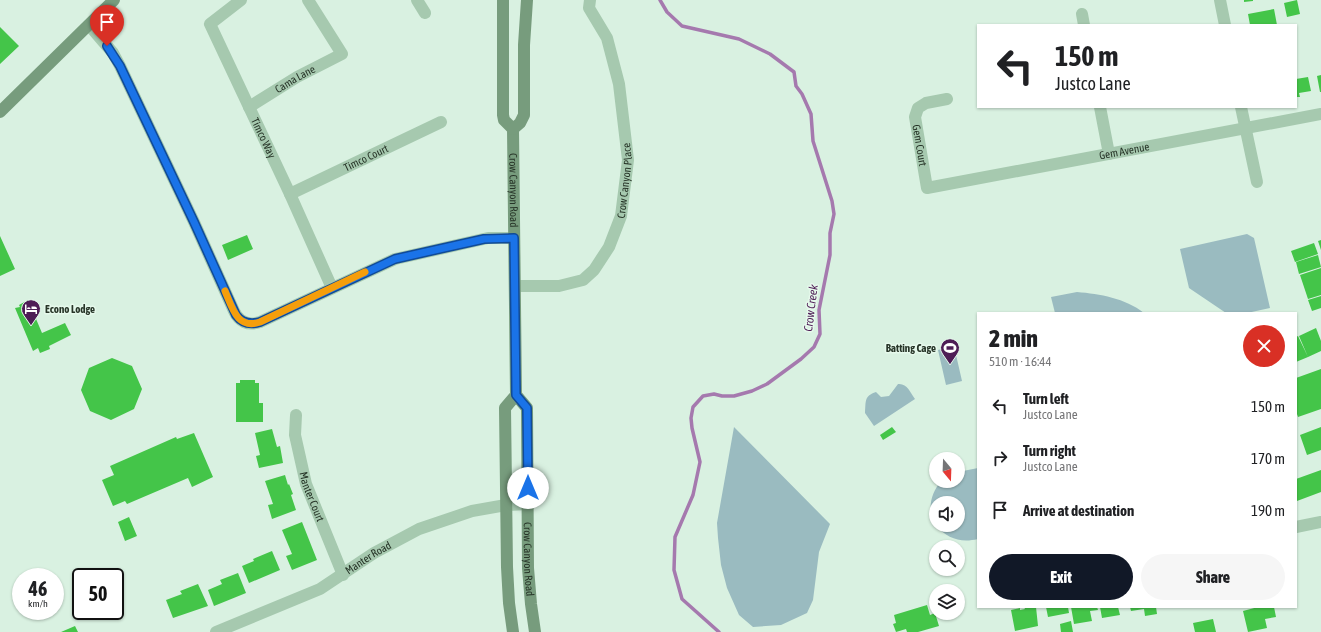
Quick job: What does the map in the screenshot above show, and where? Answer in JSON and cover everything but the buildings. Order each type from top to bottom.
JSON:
[{"type":"main road","points":[[0,112],[114,0]]},
{"type":"main road","points":[[503,0],[503,115],[504,120],[514,129],[520,123],[524,115],[524,45],[527,0]]},
{"type":"main road","name":"Crow Canyon Road","points":[[514,129],[516,395],[527,408],[529,580],[535,632]]},
{"type":"main road","name":"Crow Canyon Road","points":[[513,632],[507,579],[505,408],[516,395]]},
{"type":"street","name":"Timco Way","points":[[241,0],[210,24],[290,194],[332,288]]},
{"type":"street","name":"Cama Lane","points":[[249,107],[298,77],[342,54],[308,0]]},
{"type":"street","points":[[417,0],[425,13]]},
{"type":"street","points":[[1220,0],[1225,24]]},
{"type":"street","name":"Crow Canyon Place","points":[[515,286],[559,286],[583,280],[594,270],[609,247],[621,216],[628,160],[619,84],[607,38],[589,4]]},
{"type":"street","points":[[89,25],[112,53],[120,66],[238,318],[245,323],[256,323],[389,261],[408,255],[488,238],[514,238]]},
{"type":"street","name":"Gem Court","points":[[927,188],[915,117],[918,108],[926,103],[947,99]]},
{"type":"street","points":[[1100,108],[1109,154]]},
{"type":"street","points":[[1241,108],[1257,182]]},
{"type":"street","name":"Gem Avenue","points":[[927,188],[1321,114]]},
{"type":"street","name":"Timco Court","points":[[290,194],[441,122]]},
{"type":"street","name":"Manter Court","points":[[296,415],[295,435],[306,484],[343,575]]},
{"type":"street","name":"Manter Road","points":[[216,632],[320,589],[374,553],[419,529],[472,511],[506,505],[528,504]]},
{"type":"street","points":[[1297,527],[1321,522]]},
{"type":"shaded area","points":[[1247,234],[1254,238],[1270,308],[1252,312],[1225,312],[1189,288],[1180,249]]},
{"type":"shaded area","points":[[1077,292],[1094,294],[1121,300],[1143,312],[1055,312],[1051,297]]},
{"type":"shaded area","name":"Batting Cage","points":[[954,346],[962,381],[946,385],[938,350]]},
{"type":"shaded area","points":[[898,384],[906,386],[915,399],[874,426],[865,413],[866,400],[869,395],[876,392],[881,397],[889,396]]},
{"type":"shaded area","points":[[734,427],[830,524],[819,552],[813,600],[807,613],[781,625],[753,627],[739,615],[727,588],[721,565],[717,523]]},
{"type":"shaded area","points":[[977,468],[977,539],[960,540],[942,532],[965,532],[965,496],[932,496],[937,488],[965,488],[965,471]]},
{"type":"waterway","name":"Crow Creek","points":[[660,0],[667,12],[682,26],[739,39],[770,54],[794,72],[796,86],[802,94],[811,114],[813,141],[832,201],[834,214],[830,233],[830,255],[819,310],[820,334],[814,347],[801,359],[767,384],[752,391],[734,396],[714,394],[703,396],[693,407],[691,418],[692,428],[700,462],[693,495],[675,537],[674,570],[682,599],[719,632]]},
{"type":"slow traffic","points":[[225,291],[238,318],[245,323],[253,324],[365,272]]},
{"type":"place","name":"Econo Lodge","points":[[31,326]]},
{"type":"place","name":"Batting Cage","points":[[950,365]]},
{"type":"route","points":[[107,46],[120,66],[194,222],[236,315],[245,323],[253,324],[260,322],[395,259],[488,238],[514,238],[516,395],[527,408],[528,488]]}]
